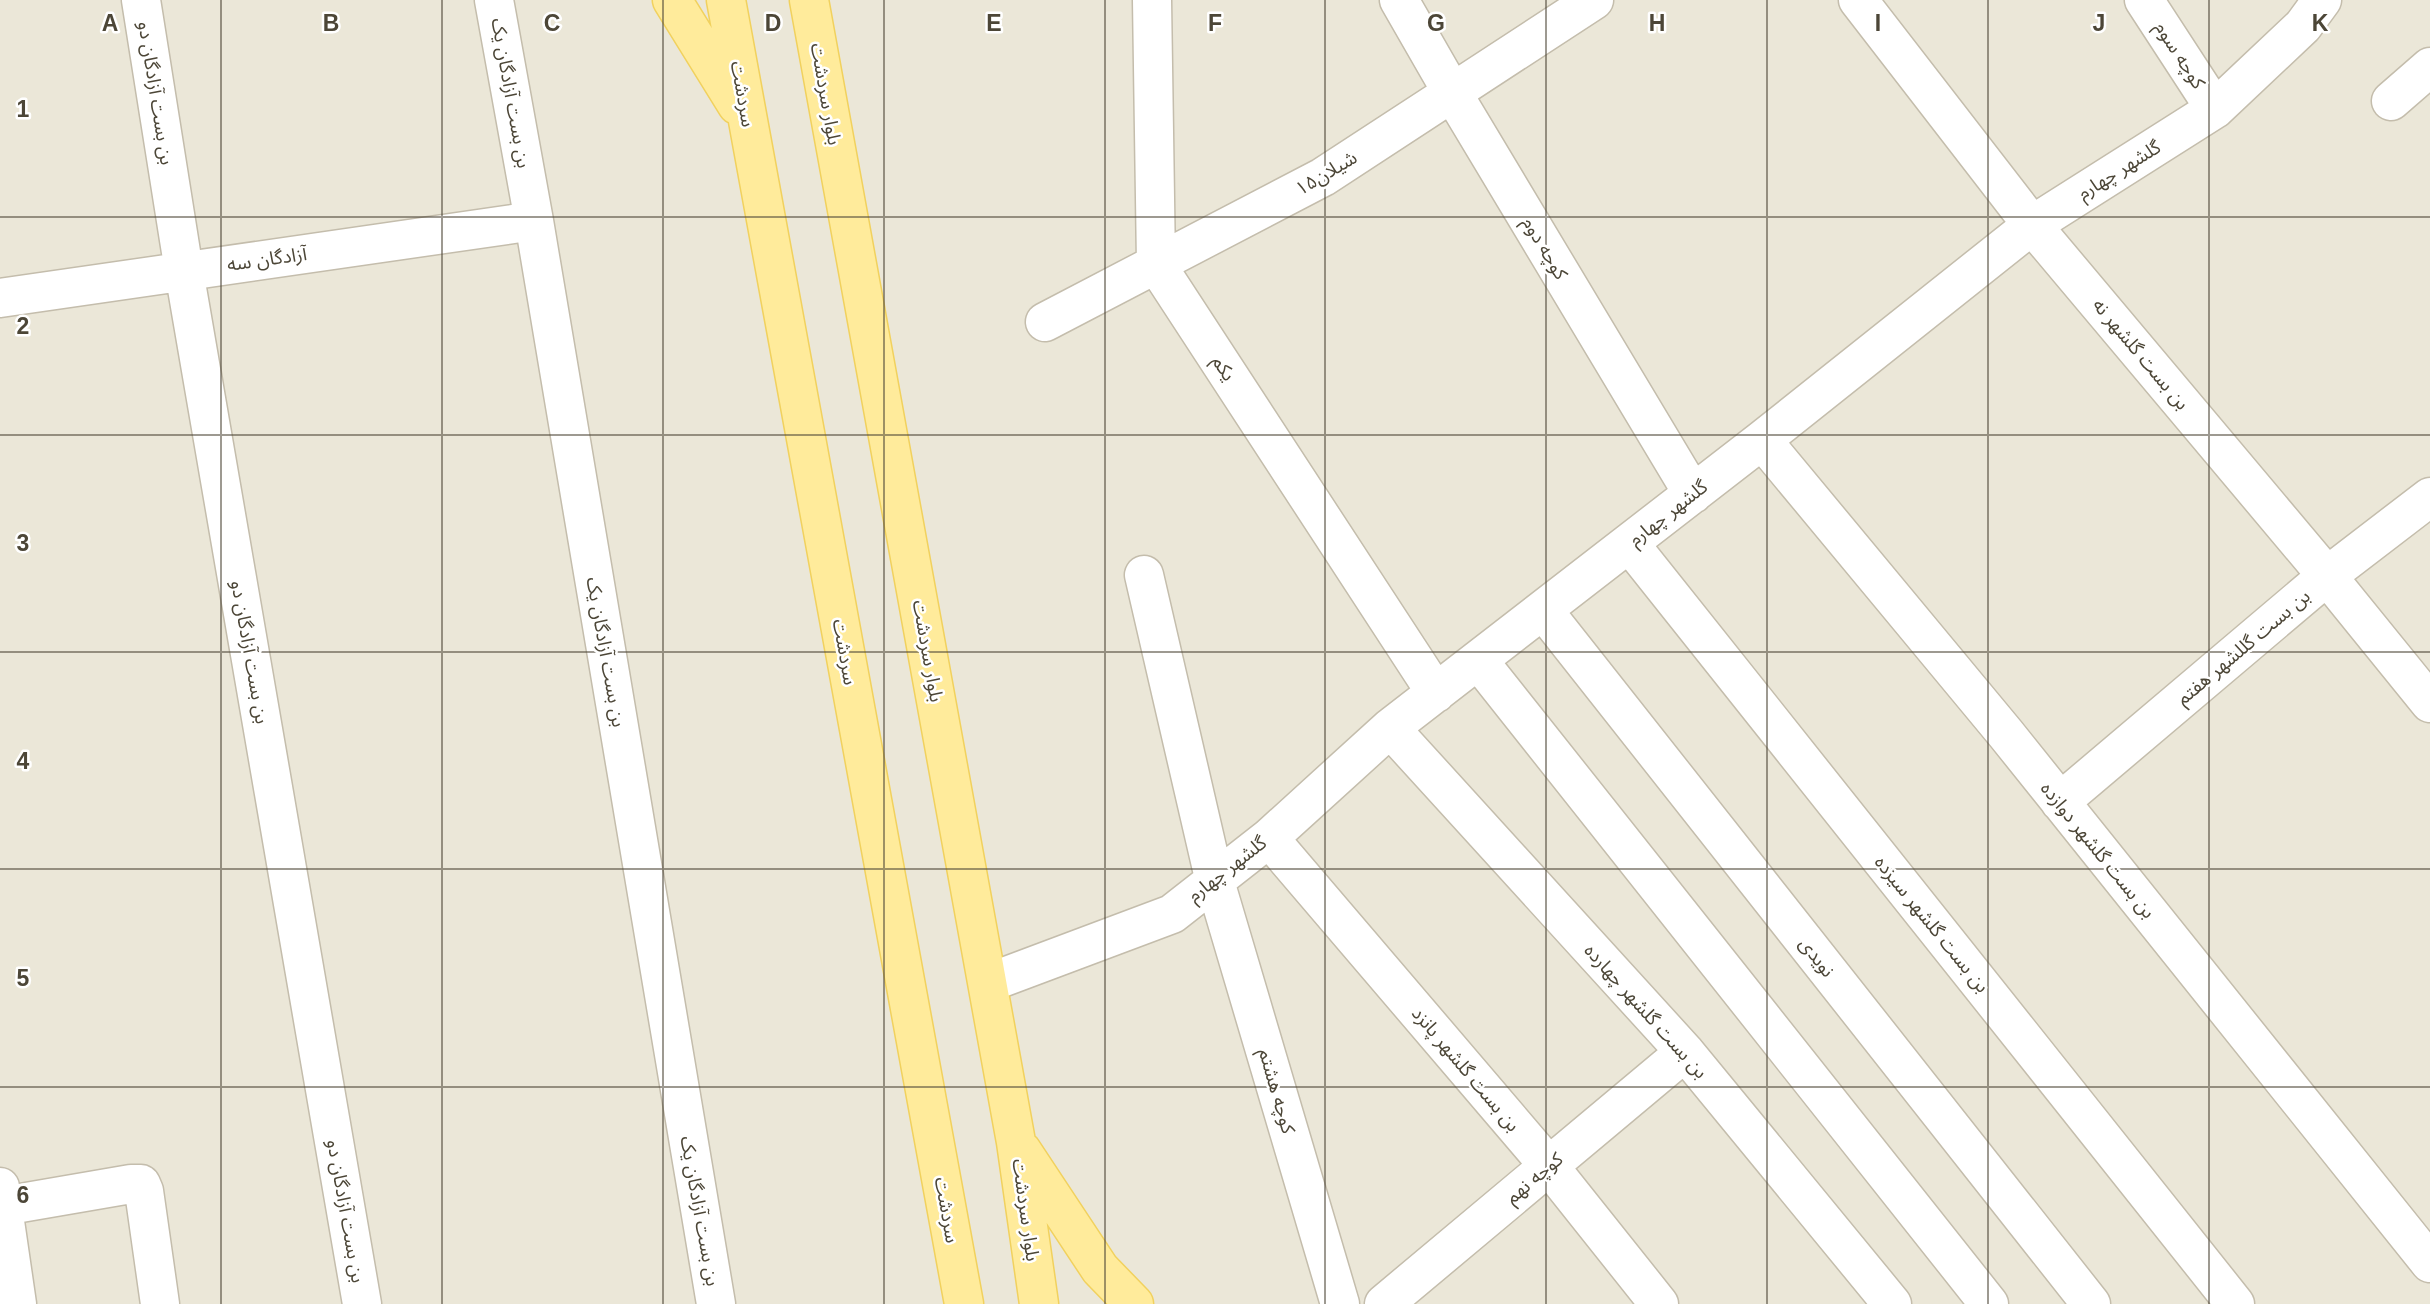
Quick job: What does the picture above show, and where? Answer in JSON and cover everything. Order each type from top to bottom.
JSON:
[{"type":"main road","points":[[672,0],[748,124]]},
{"type":"main road","name":"سردشت","points":[[726,0],[964,1304]]},
{"type":"main road","name":"بلوار سردشت","points":[[809,0],[988,983],[1016,1142],[1039,1304]]},
{"type":"main road","points":[[1016,1142],[1100,1269],[1134,1304]]},
{"type":"street","name":"بن بست آزادگان دو","points":[[141,0],[184,271],[362,1304]]},
{"type":"street","name":"بن بست آزادگان یک","points":[[494,0],[534,221],[716,1304]]},
{"type":"street","points":[[1152,0],[1156,264]]},
{"type":"street","name":"کوچه دوم","points":[[1399,0],[1693,494]]},
{"type":"street","name":"شیلان۱۵","points":[[1045,322],[1323,177],[1594,0]]},
{"type":"street","name":"بن بست گلشهر نه","points":[[1858,0],[2032,225],[2327,576],[2430,703]]},
{"type":"street","name":"کوچه سوم","points":[[2144,0],[2215,109]]},
{"type":"street","name":"گلشهر چهارم","points":[[988,983],[1171,914],[1269,838],[1391,727],[1762,440],[2032,225],[2215,109],[2303,26],[2322,0]]},
{"type":"street","points":[[2390,100],[2430,67]]},
{"type":"street","name":"آزادگان سه","points":[[0,298],[534,221]]},
{"type":"street","name":"یکم","points":[[1156,264],[1436,692]]},
{"type":"street","name":"بن بست گلشهر دوازده","points":[[1762,440],[2060,802],[2430,1263]]},
{"type":"street","name":"بن بست گللشهر هفتم","points":[[2060,802],[2327,576],[2430,497]]},
{"type":"street","name":"بن بست گلشهر سیزده","points":[[1629,543],[2235,1304]]},
{"type":"street","name":"کوچه هشتم","points":[[1144,575],[1214,878],[1340,1304]]},
{"type":"street","name":"نویدی","points":[[1543,610],[2091,1304]]},
{"type":"street","points":[[1478,660],[1989,1304]]},
{"type":"street","name":"بن بست گلشهر چهارده","points":[[1391,727],[1685,1052],[1892,1304]]},
{"type":"street","name":"بن بست گلشهر پانزد","points":[[1269,838],[1549,1166],[1659,1304]]},
{"type":"street","name":"کوچه نهم","points":[[1384,1304],[1685,1052]]},
{"type":"street","points":[[17,1304],[2,1197],[131,1184],[141,1184],[144,1191],[157,1303]]},
{"type":"shaded area","points":[[0,0],[2430,0],[2430,1304],[0,1304]]}]
